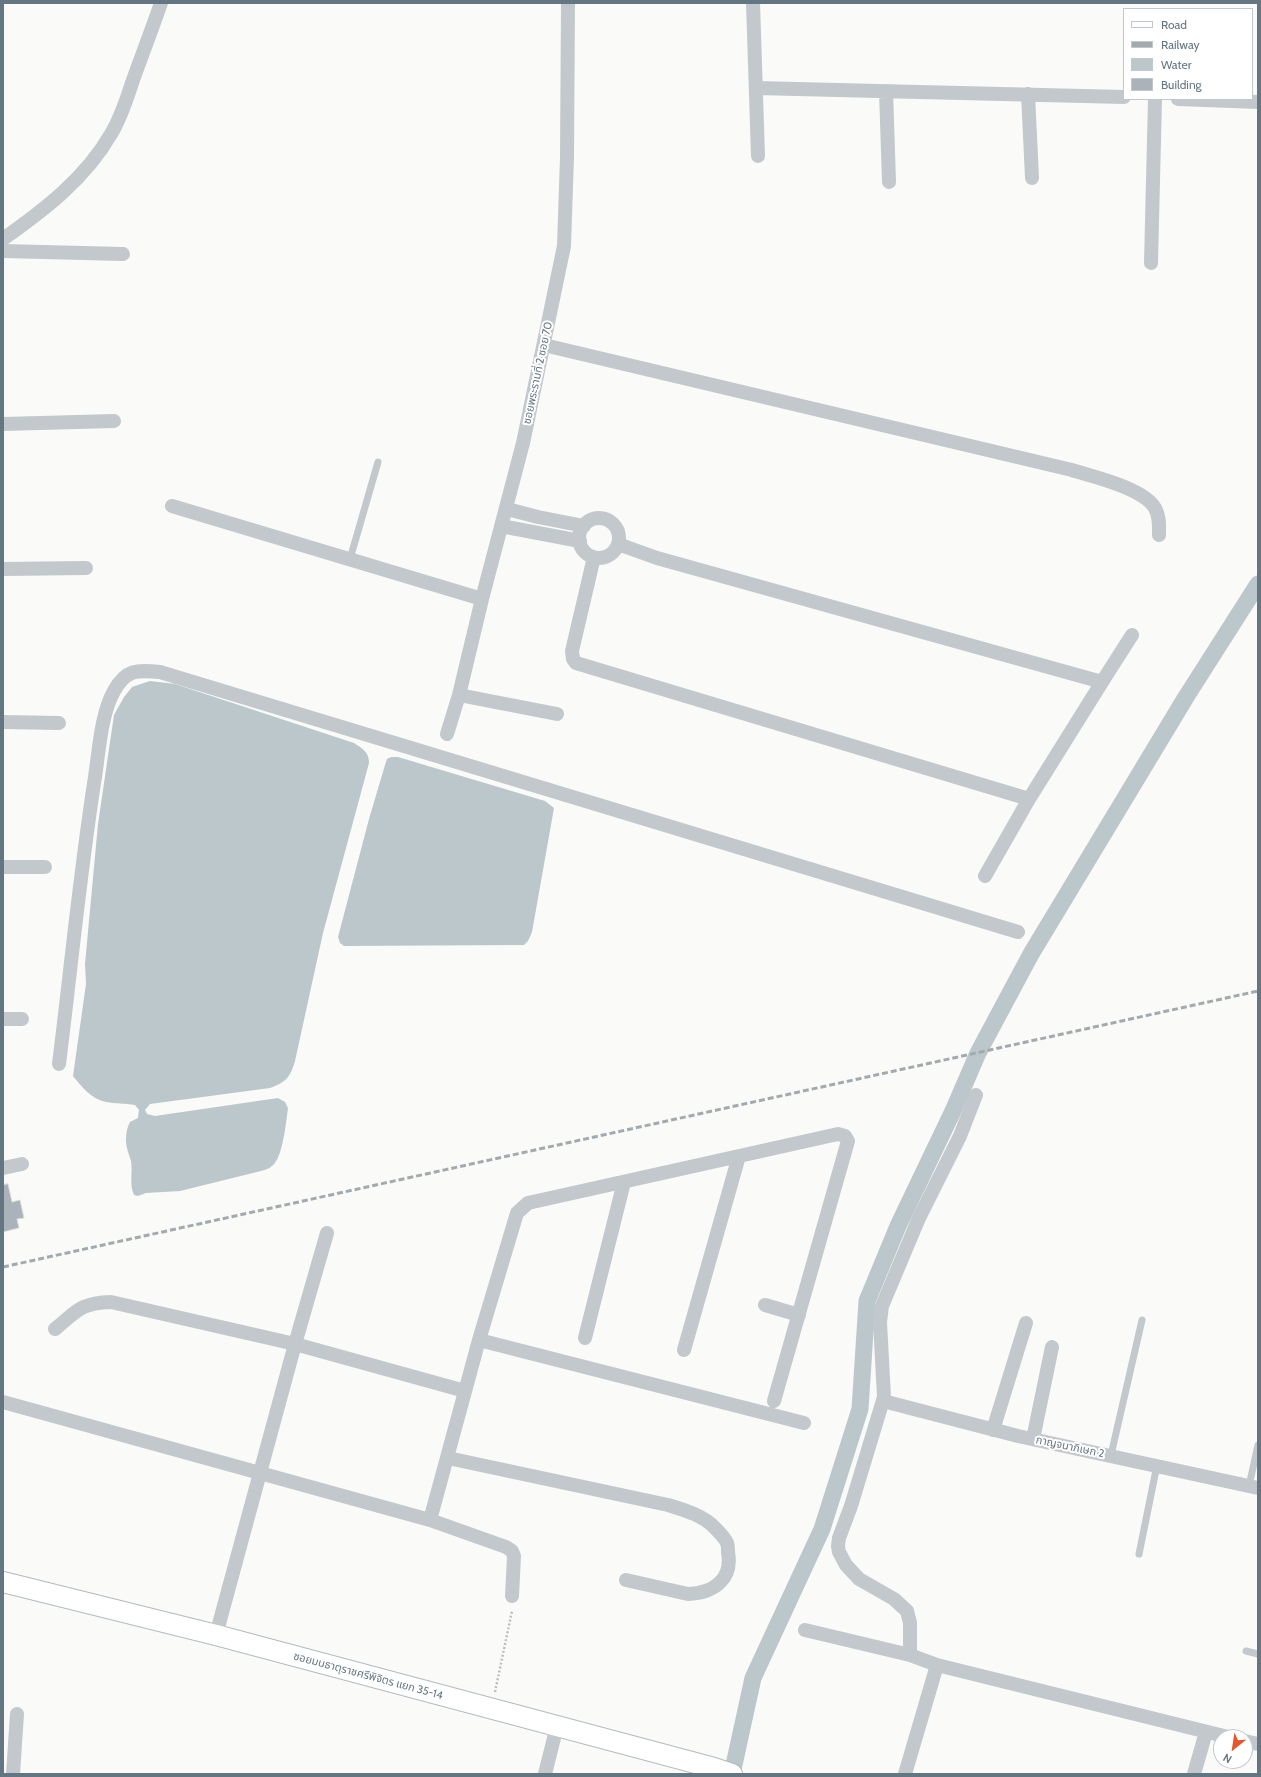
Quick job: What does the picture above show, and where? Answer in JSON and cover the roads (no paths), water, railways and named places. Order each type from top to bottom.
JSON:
[{"type":"street","points":[[3,239],[47,208],[75,182],[97,156],[112,133],[123,108],[161,3]]},
{"type":"street","name":"ซอยพระรามที่ 2 ซอย 70","points":[[448,734],[523,443],[564,246],[567,165],[568,3]]},
{"type":"street","points":[[753,3],[758,156]]},
{"type":"street","points":[[756,88],[1123,97]]},
{"type":"street","points":[[886,91],[890,182]]},
{"type":"street","points":[[1028,94],[1032,178]]},
{"type":"street","points":[[1151,263],[1155,100]]},
{"type":"street","points":[[1205,100],[1258,102]]},
{"type":"street","points":[[3,251],[123,254]]},
{"type":"street","points":[[544,345],[1093,476],[1113,483],[1146,498],[1157,514],[1159,520],[1159,535]]},
{"type":"street","points":[[3,424],[114,421]]},
{"type":"street","points":[[172,506],[482,599]]},
{"type":"street","points":[[507,508],[538,517],[584,526]]},
{"type":"street","points":[[594,519],[606,519],[612,522],[618,532],[618,544],[616,550],[606,557],[594,558],[584,552],[580,541],[579,536],[584,526],[594,519]]},
{"type":"street","points":[[501,526],[580,541]]},
{"type":"street","points":[[618,544],[657,558],[1102,682]]},
{"type":"street","points":[[594,558],[572,651],[573,659],[576,662],[1029,799]]},
{"type":"street","points":[[3,569],[86,568]]},
{"type":"street","points":[[985,876],[1029,799],[1132,635]]},
{"type":"street","points":[[59,1064],[92,802],[105,717],[109,700],[114,690],[125,677],[138,670],[160,672],[1018,932]]},
{"type":"street","points":[[459,695],[557,714]]},
{"type":"street","points":[[3,722],[59,722]]},
{"type":"street","points":[[3,867],[44,867]]},
{"type":"street","points":[[3,1019],[22,1019]]},
{"type":"street","points":[[910,1655],[910,1623],[907,1611],[894,1599],[859,1579],[846,1565],[839,1552],[838,1546],[839,1538],[851,1506],[883,1401],[884,1389],[880,1322],[882,1306],[919,1218],[960,1136],[976,1095]]},
{"type":"street","points":[[430,1520],[479,1340],[517,1213],[528,1203],[838,1134],[845,1136],[848,1141],[774,1401]]},
{"type":"street","points":[[684,1350],[739,1156]]},
{"type":"street","points":[[3,1168],[22,1164]]},
{"type":"street","points":[[585,1338],[624,1182]]},
{"type":"street","points":[[216,1635],[295,1344],[327,1233]]},
{"type":"street","points":[[55,1329],[81,1308],[95,1303],[111,1302],[295,1344],[465,1391]]},
{"type":"street","points":[[765,1305],[799,1314]]},
{"type":"street","points":[[993,1430],[1026,1323]]},
{"type":"street","points":[[479,1340],[804,1423]]},
{"type":"street","points":[[1033,1439],[1052,1347]]},
{"type":"street","name":"กาญจนาภิเษก 2","points":[[883,1401],[993,1430],[1254,1487]]},
{"type":"street","points":[[3,1402],[430,1520],[506,1546],[512,1551],[514,1556],[512,1596]]},
{"type":"street","points":[[448,1458],[668,1504],[704,1519],[714,1527],[727,1542],[729,1559],[728,1571],[725,1578],[708,1591],[698,1594],[688,1594],[626,1580]]},
{"type":"street","name":"ซอยมนธาตุราชศรีพิจิตร แยก 35-14","points":[[3,1582],[216,1635],[732,1774]]},
{"type":"street","points":[[805,1630],[910,1655],[938,1665],[1213,1734]]},
{"type":"street","points":[[905,1774],[938,1665]]},
{"type":"street","points":[[13,1774],[17,1714]]},
{"type":"street","points":[[545,1774],[556,1726]]},
{"type":"street","points":[[1194,1774],[1206,1732]]},
{"type":"lane","points":[[350,560],[378,462]]},
{"type":"lane","points":[[1111,1455],[1142,1320]]},
{"type":"lane","points":[[1254,1487],[1258,1446]]},
{"type":"lane","points":[[1139,1554],[1157,1465]]},
{"type":"lane","points":[[1246,1651],[1258,1654]]},
{"type":"water","points":[[150,681],[175,684],[354,743],[367,753],[369,763],[323,933],[295,1061],[287,1079],[270,1088],[150,1104],[145,1110],[147,1114],[155,1116],[278,1098],[285,1102],[288,1108],[281,1148],[276,1162],[269,1168],[261,1171],[180,1191],[146,1193],[138,1196],[134,1195],[131,1183],[131,1161],[126,1140],[129,1124],[138,1118],[139,1110],[135,1105],[109,1103],[96,1098],[87,1092],[73,1076],[86,984],[85,964],[98,824],[114,715],[124,697],[132,687]]},
{"type":"water","points":[[391,757],[398,757],[545,801],[554,808],[532,932],[528,941],[524,945],[344,946],[340,943],[338,937],[369,819],[387,759]]},
{"type":"waterway","points":[[732,1774],[753,1678],[822,1529],[860,1409],[867,1301],[898,1226],[953,1111],[978,1053],[1031,954],[1186,697],[1258,584]]},
{"type":"railway","points":[[3,1267],[1258,991]]}]
